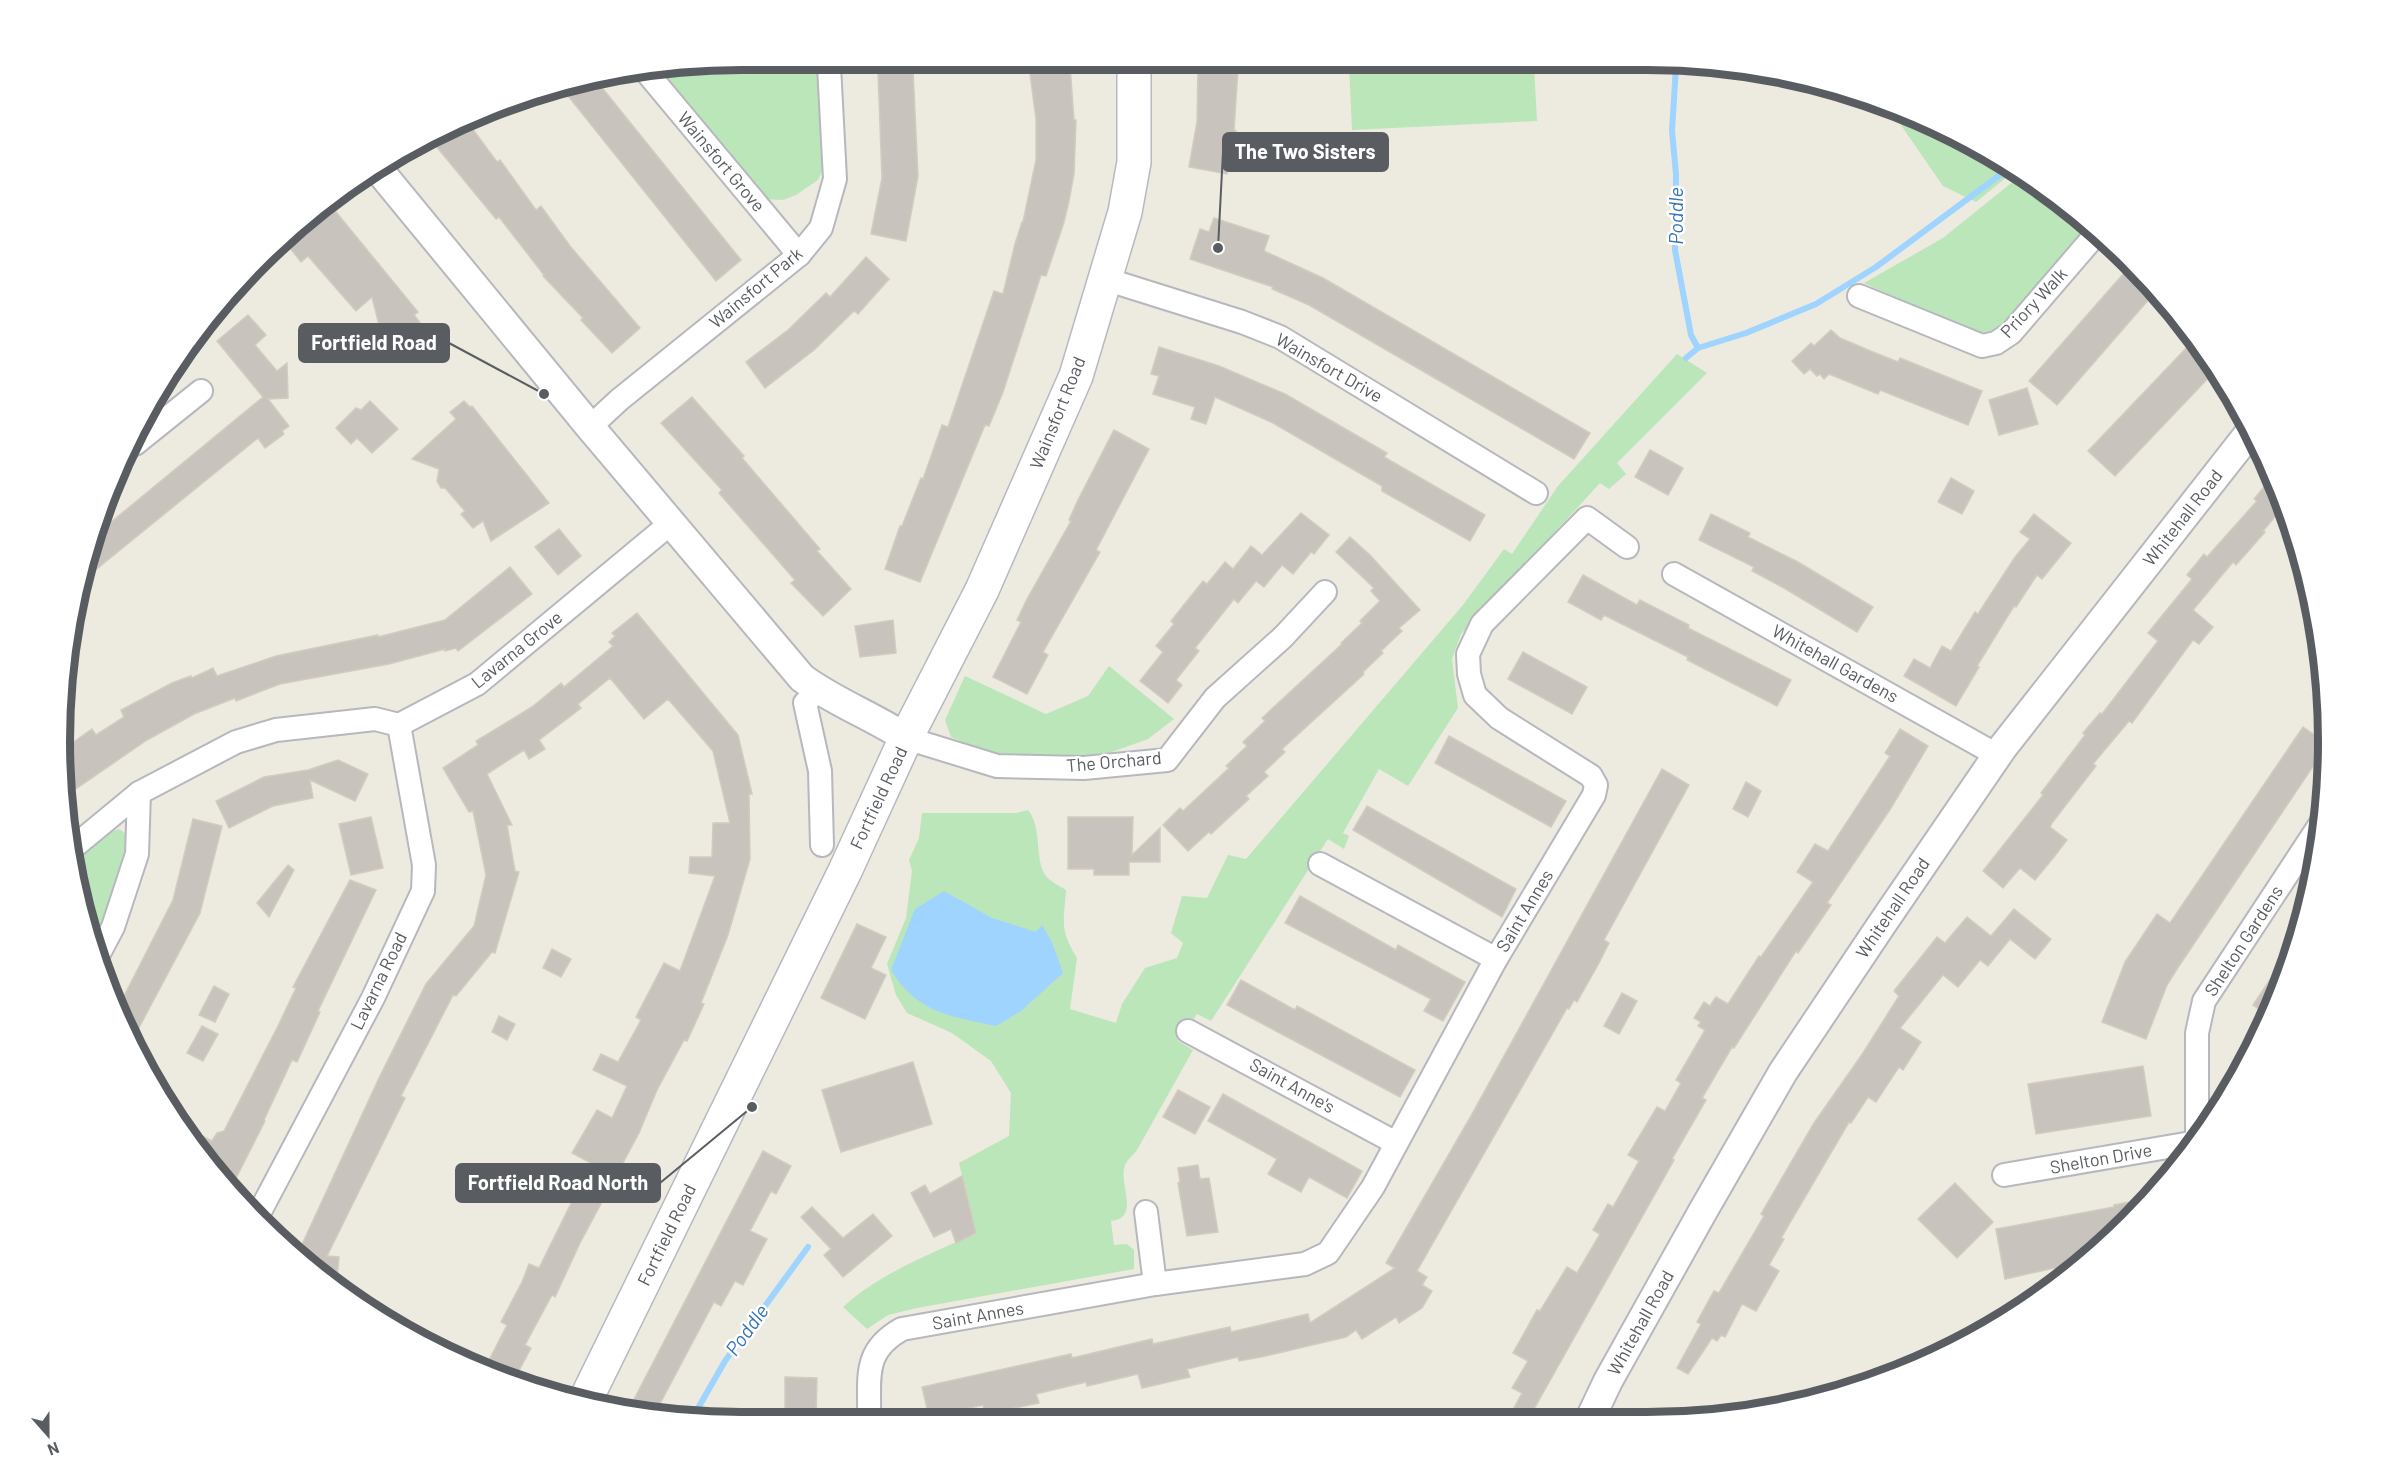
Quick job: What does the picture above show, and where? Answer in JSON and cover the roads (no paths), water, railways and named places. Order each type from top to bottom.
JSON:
[{"type":"main road","name":"Wainsfort Road","points":[[906,738],[982,590],[1076,376],[1125,212],[1134,162],[1134,70]]},
{"type":"main road","name":"Fortfield Road","points":[[588,1395],[845,871],[906,738]]},
{"type":"street","name":"Wainsfort Park","points":[[590,427],[619,400],[799,255],[821,228],[835,179],[829,70]]},
{"type":"street","name":"Wainsfort Grove","points":[[650,77],[799,255]]},
{"type":"street","name":"Fortfield Road","points":[[383,175],[590,427],[802,678],[818,690],[882,722],[906,738]]},
{"type":"street","name":"Priory Walk","points":[[1859,296],[1982,346],[1996,343],[2011,333],[2092,239]]},
{"type":"street","name":"Wainsfort Drive","points":[[1105,279],[1242,322],[1280,337],[1536,493]]},
{"type":"street","points":[[144,436],[201,391]]},
{"type":"street","name":"Whitehall Road","points":[[1593,1412],[1608,1381],[1783,1072],[1997,755],[2245,438]]},
{"type":"street","name":"Saint Annes","points":[[869,1412],[871,1362],[880,1344],[902,1329],[1155,1284],[1305,1264],[1328,1253],[1372,1188],[1496,959],[1594,795],[1596,784],[1591,776],[1499,718],[1475,695],[1469,675],[1468,654],[1482,624],[1587,518],[1627,547]]},
{"type":"street","name":"Lavarna Grove","points":[[399,725],[477,684],[671,523]]},
{"type":"street","name":"Whitehall Gardens","points":[[1674,574],[1997,755]]},
{"type":"street","name":"The Orchard","points":[[906,738],[997,766],[1084,768],[1167,760],[1215,698],[1283,637],[1325,592]]},
{"type":"street","points":[[818,690],[805,703],[820,771],[822,845]]},
{"type":"street","points":[[78,843],[139,793],[236,742],[276,730],[375,719],[399,725]]},
{"type":"street","name":"Lavarna Road","points":[[261,1210],[372,998],[423,891],[424,865],[399,725]]},
{"type":"street","points":[[103,946],[113,927],[137,854],[139,793]]},
{"type":"street","name":"Shelton Gardens","points":[[2197,1126],[2197,1033],[2204,1001],[2312,837]]},
{"type":"street","points":[[1320,864],[1496,959]]},
{"type":"street","name":"Saint Anne's","points":[[1188,1031],[1396,1143]]},
{"type":"street","name":"Shelton Drive","points":[[2004,1175],[2184,1144]]},
{"type":"street","points":[[1146,1212],[1155,1284]]},
{"type":"water","points":[[944,891],[992,918],[1036,932],[1042,925],[1052,942],[1063,973],[1021,1011],[996,1026],[950,1015],[923,1004],[901,984],[891,970],[915,909]]},
{"type":"waterway","name":"Poddle","points":[[1676,71],[1672,131],[1676,174],[1675,250],[1691,335],[1698,348]]},
{"type":"waterway","points":[[1686,358],[1698,348],[1746,333],[1816,304],[1876,267],[2003,173]]},
{"type":"waterway","name":"Poddle","points":[[697,1411],[725,1361],[808,1247]]},
{"type":"place","name":"The Two Sisters","points":[[1218,248]]},
{"type":"place","name":"Fortfield Road","points":[[544,394]]},
{"type":"place","name":"Fortfield Road North","points":[[752,1107]]}]
